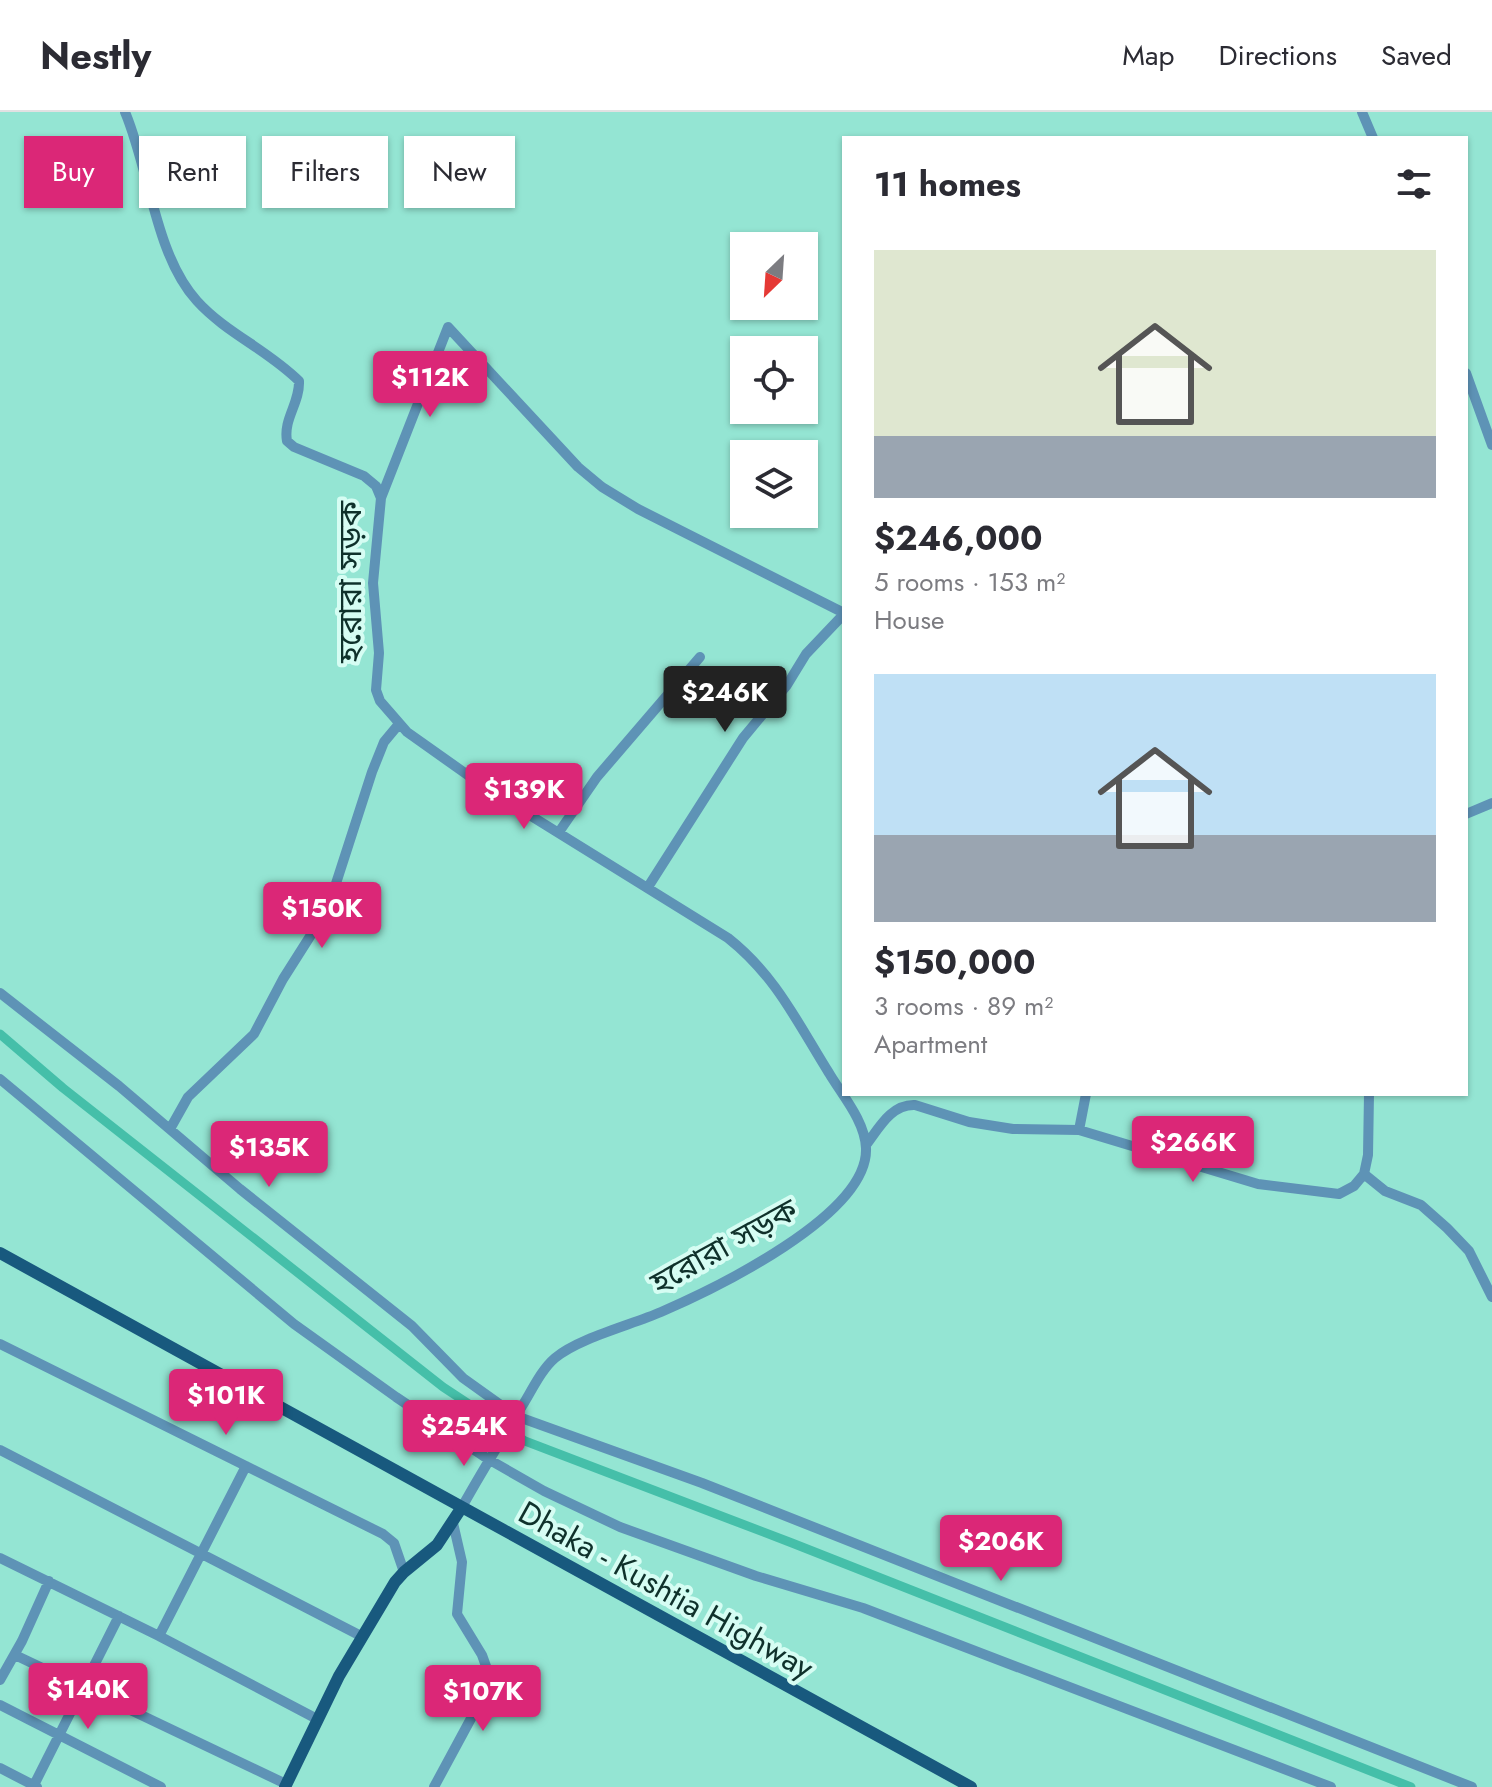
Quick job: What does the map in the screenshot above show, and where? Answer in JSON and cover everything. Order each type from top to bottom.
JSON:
[{"type":"main road","name":"Dhaka - Kushtia Highway","points":[[0,1253],[971,1787]]},
{"type":"main road","points":[[286,1785],[361,1636],[404,1572],[437,1545],[462,1507]]},
{"type":"street","name":"হরোরা সড়ক","points":[[125,112],[138,143],[173,270],[199,304],[299,381],[297,399],[287,421],[287,441],[294,447],[364,476],[376,486],[381,498],[373,583],[379,653],[376,690],[380,701],[407,732],[486,788],[648,887],[751,956],[769,975],[842,1091]]},
{"type":"street","points":[[1362,112],[1372,136]]},
{"type":"street","points":[[381,498],[448,327],[578,467],[602,487],[638,509],[842,612]]},
{"type":"street","points":[[1468,379],[1492,445]]},
{"type":"street","points":[[648,887],[743,738],[787,685],[806,654],[842,615]]},
{"type":"street","points":[[559,832],[597,777],[700,657]]},
{"type":"street","points":[[170,1129],[188,1097],[254,1034],[283,979],[316,927],[330,902],[375,764],[384,742],[399,724]]},
{"type":"street","points":[[1468,813],[1492,803]]},
{"type":"street","points":[[0,993],[412,1326],[463,1378],[515,1417],[702,1483],[1472,1787]]},
{"type":"street","points":[[0,1079],[294,1324],[488,1459],[544,1491],[620,1527],[756,1576],[863,1608],[1331,1787]]},
{"type":"street","name":"হরোরা সড়ক","points":[[462,1507],[488,1459],[543,1372],[562,1354],[663,1311],[752,1265],[812,1229],[832,1211],[858,1178],[864,1165],[866,1145],[845,1096]]},
{"type":"street","points":[[1079,1130],[1086,1096]]},
{"type":"street","points":[[866,1145],[892,1112],[906,1104],[969,1122],[1013,1129],[1079,1130],[1258,1184],[1339,1194],[1354,1186],[1364,1174],[1368,1155],[1369,1096]]},
{"type":"street","points":[[1364,1174],[1385,1191],[1421,1205],[1447,1228],[1469,1251],[1492,1297]]},
{"type":"street","points":[[0,1344],[389,1538],[398,1550],[404,1572]]},
{"type":"street","points":[[0,1450],[361,1636]]},
{"type":"street","points":[[159,1636],[246,1466]]},
{"type":"street","points":[[434,1787],[488,1687],[482,1655],[457,1614],[462,1562],[453,1523]]},
{"type":"street","points":[[0,1558],[159,1636],[317,1719]]},
{"type":"street","points":[[0,1680],[49,1581]]},
{"type":"street","points":[[0,1768],[35,1786],[119,1616]]},
{"type":"street","points":[[15,1655],[286,1785]]},
{"type":"street","points":[[0,1705],[161,1787]]},
{"type":"waterway","points":[[0,1034],[63,1088],[443,1387],[525,1441],[1411,1787]]}]
